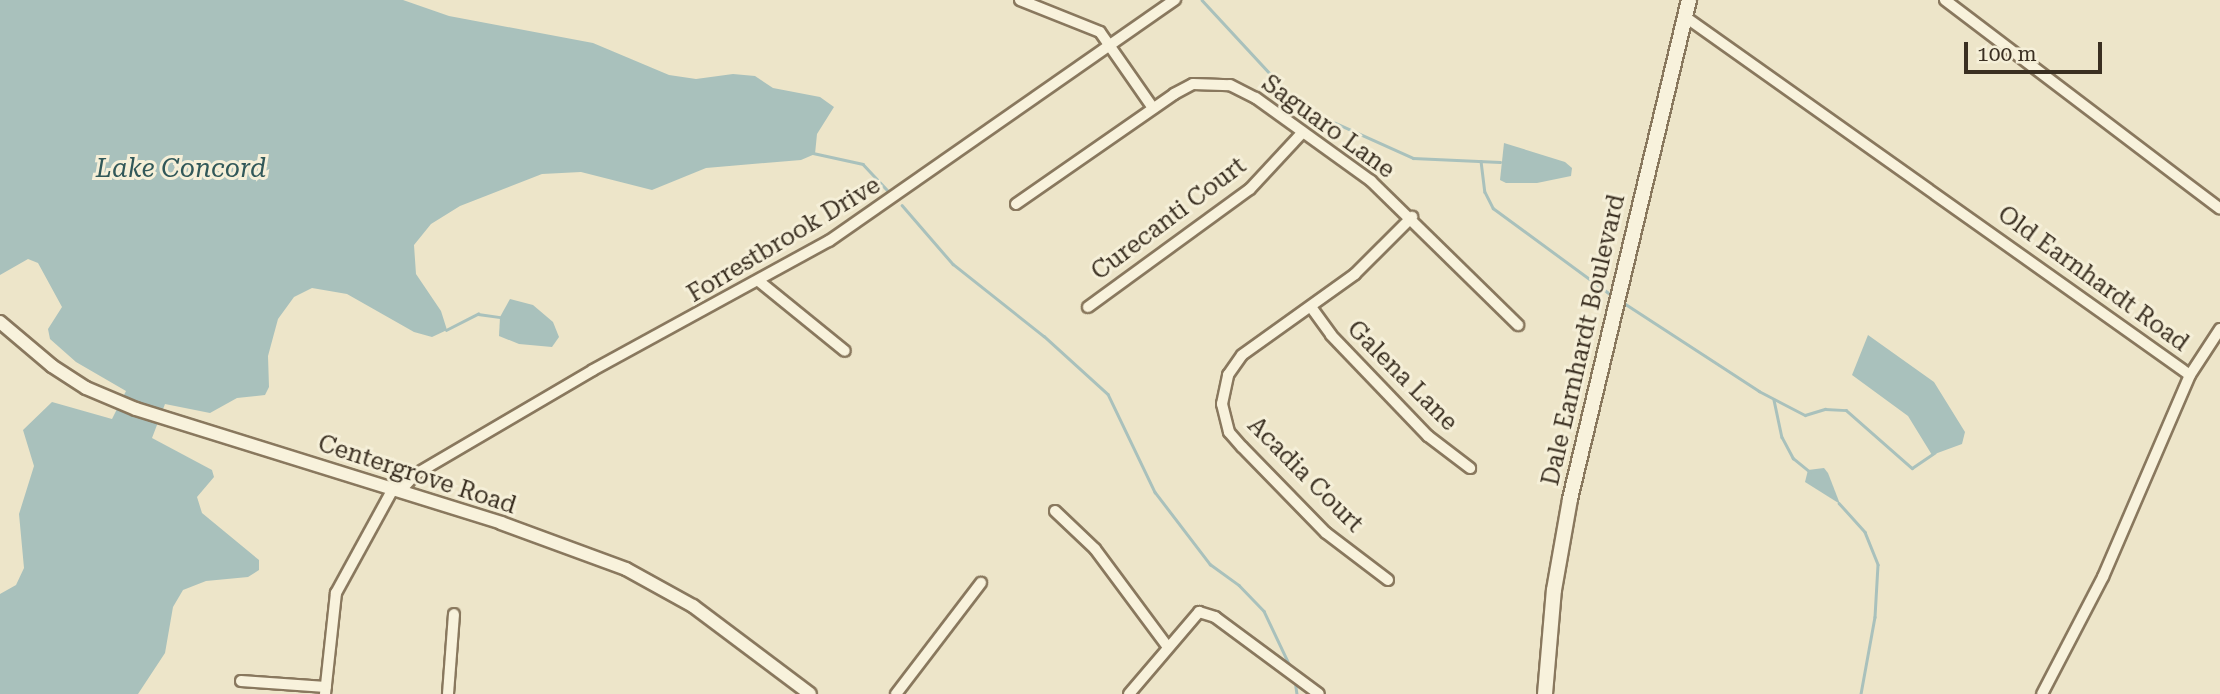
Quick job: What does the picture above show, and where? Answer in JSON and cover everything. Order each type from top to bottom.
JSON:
[{"type":"main road","name":"Dale Earnhardt Boulevard","points":[[1545,694],[1554,590],[1570,499],[1689,0]]},
{"type":"street","points":[[1020,0],[1089,25],[1111,46],[1153,108]]},
{"type":"street","name":"Forrestbrook Drive","points":[[325,690],[336,593],[396,490],[416,474],[593,370],[760,282],[883,206],[1175,0]]},
{"type":"street","points":[[1945,0],[2220,209]]},
{"type":"street","name":"Old Earnhardt Road","points":[[1684,16],[2190,375],[2103,577],[2042,694]]},
{"type":"street","name":"Saguaro Lane","points":[[1016,204],[1153,108],[1193,85],[1213,82],[1256,98],[1371,181],[1412,217],[1518,325]]},
{"type":"street","name":"Curecanti Court","points":[[1088,307],[1250,189],[1302,133]]},
{"type":"street","name":"Acadia Court","points":[[1388,580],[1326,533],[1229,432],[1222,404],[1228,375],[1242,355],[1355,274],[1412,217]]},
{"type":"street","points":[[760,282],[845,351]]},
{"type":"street","name":"Galena Lane","points":[[1311,307],[1331,335],[1428,436],[1470,468]]},
{"type":"street","name":"Centergrove Road","points":[[0,322],[33,352],[97,393],[228,440],[396,490],[593,555],[664,587],[810,694]]},
{"type":"street","points":[[2190,375],[2220,330]]},
{"type":"street","points":[[1055,512],[1095,549],[1167,646]]},
{"type":"street","points":[[896,694],[981,583]]},
{"type":"street","points":[[1129,694],[1190,618],[1208,613],[1319,694]]},
{"type":"street","points":[[448,694],[454,614]]},
{"type":"street","points":[[241,681],[325,690]]},
{"type":"water","name":"Lake Concord","points":[[0,0],[403,0],[449,16],[593,43],[669,75],[696,79],[733,74],[755,76],[773,88],[820,97],[834,107],[817,134],[815,154],[801,160],[706,168],[652,190],[581,172],[542,174],[460,206],[431,224],[414,245],[416,274],[441,311],[447,330],[432,337],[414,332],[347,294],[312,288],[294,297],[278,319],[268,356],[269,387],[265,395],[237,398],[210,413],[165,404],[152,438],[212,470],[214,477],[197,497],[202,513],[259,560],[259,570],[248,577],[206,581],[183,590],[173,607],[165,653],[138,694],[0,694],[0,594],[16,585],[24,568],[19,514],[34,466],[23,430],[52,402],[112,419],[126,391],[76,362],[50,339],[48,329],[62,307],[38,263],[28,259],[0,275]]},
{"type":"water","points":[[1504,143],[1565,162],[1572,168],[1571,176],[1537,183],[1506,183],[1500,180]]},
{"type":"water","points":[[510,299],[533,305],[553,322],[559,337],[552,347],[519,344],[499,336],[500,317]]},
{"type":"water","points":[[1868,335],[1934,382],[1965,432],[1962,444],[1932,455],[1908,416],[1852,375]]},
{"type":"water","points":[[1824,468],[1840,504],[1805,482],[1808,470]]},
{"type":"waterway","points":[[1202,0],[1302,108],[1413,158],[1500,162]]},
{"type":"waterway","points":[[813,153],[863,164],[890,193]]},
{"type":"waterway","points":[[1481,161],[1485,192],[1493,208],[1613,296]]},
{"type":"waterway","points":[[902,205],[953,264],[1044,336],[1108,394],[1155,492],[1210,564],[1239,585],[1264,611],[1292,670]]},
{"type":"waterway","points":[[1621,301],[1759,391],[1805,415],[1825,409],[1846,410],[1912,468],[1934,453]]},
{"type":"waterway","points":[[446,330],[478,314],[500,317]]},
{"type":"waterway","points":[[1774,400],[1782,437],[1793,458],[1810,472]]},
{"type":"waterway","points":[[1839,503],[1865,532],[1878,565],[1875,617],[1861,694]]},
{"type":"waterway","points":[[1295,680],[1297,694]]}]
